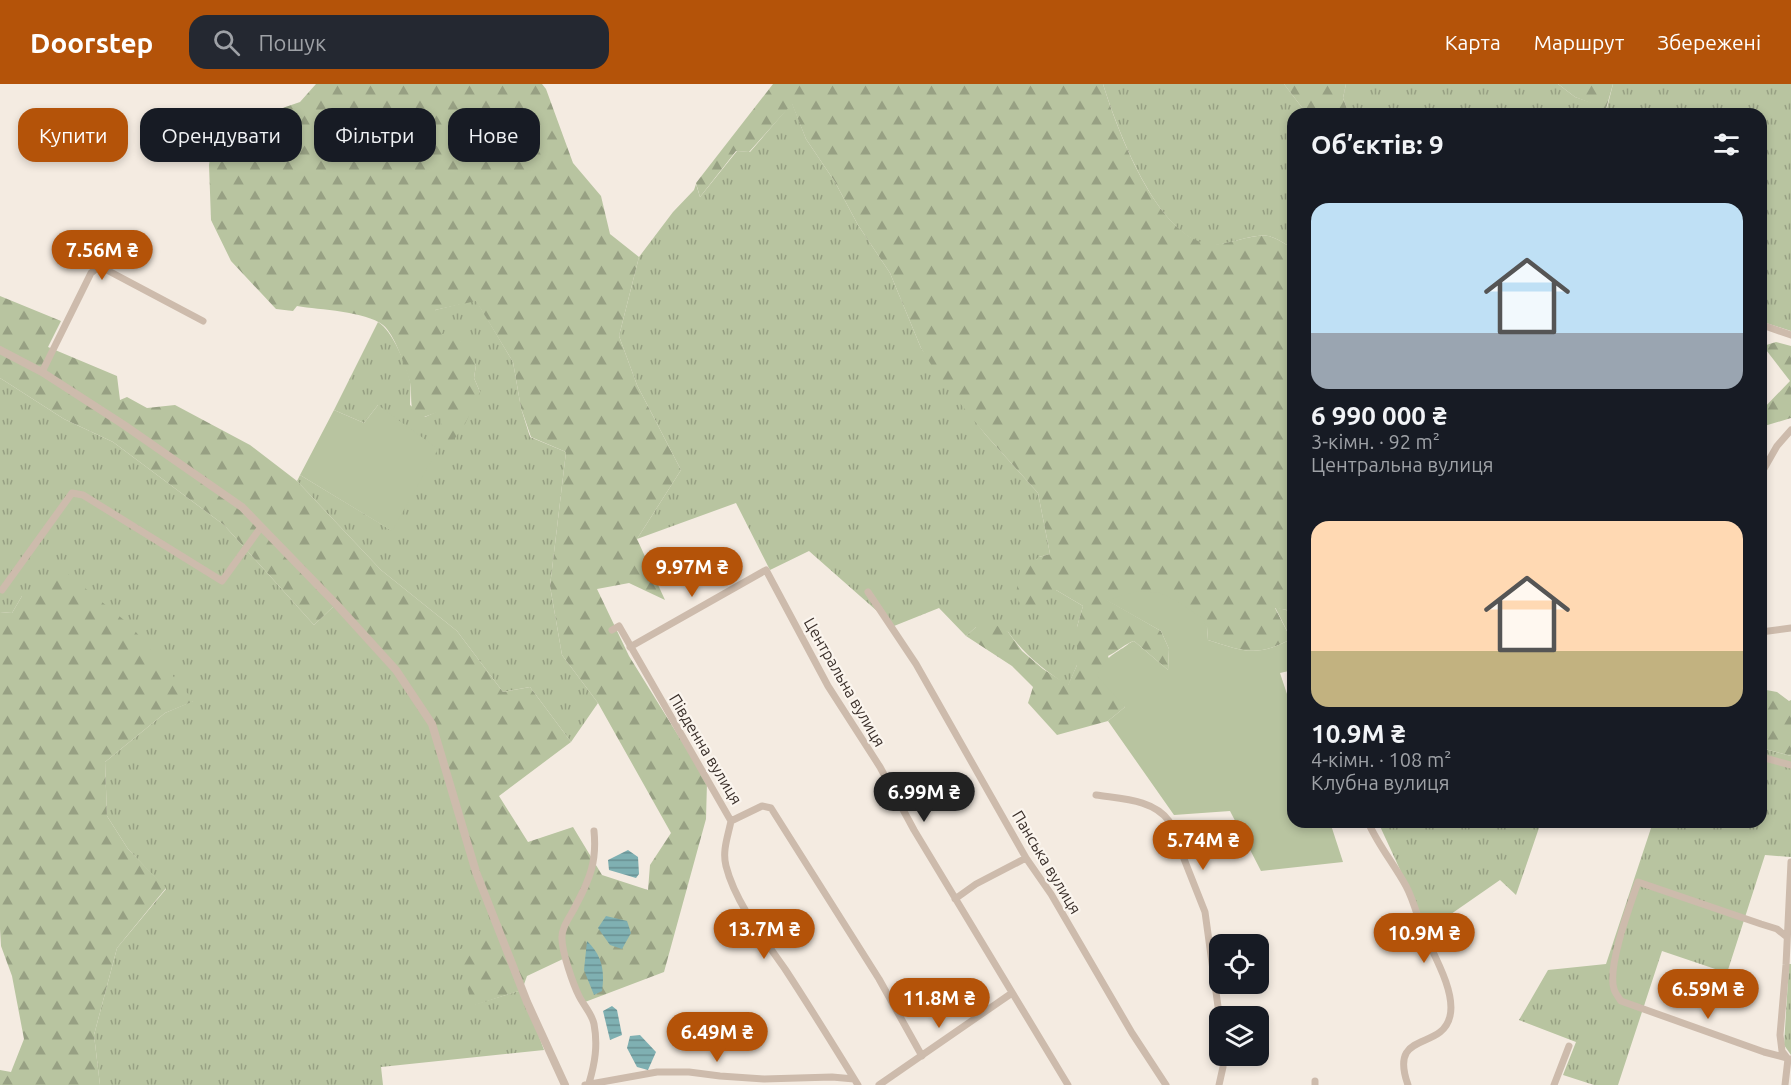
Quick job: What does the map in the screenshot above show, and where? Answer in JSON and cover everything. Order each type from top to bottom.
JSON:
[{"type":"street","points":[[42,372],[91,273],[97,268],[103,268],[203,321]]},
{"type":"street","points":[[1767,327],[1791,335]]},
{"type":"street","points":[[0,350],[42,372],[124,425],[232,500],[336,604],[396,670],[432,724],[476,872],[527,1002],[565,1085]]},
{"type":"street","points":[[1767,464],[1777,446],[1791,430]]},
{"type":"street","points":[[2,590],[72,493],[82,495],[222,582],[261,527]]},
{"type":"street","name":"Центральна вулиця","points":[[630,647],[766,570],[828,686],[880,767],[914,830],[1068,1085]]},
{"type":"street","name":"Панська вулиця","points":[[868,592],[916,663],[1026,858],[1051,894],[1132,1033],[1166,1085]]},
{"type":"street","name":"Південна вулиця","points":[[612,630],[619,626],[731,821],[762,806],[771,808],[879,979],[922,1056]]},
{"type":"street","points":[[1767,631],[1791,628]]},
{"type":"street","points":[[1767,759],[1791,765]]},
{"type":"street","points":[[1096,795],[1153,807],[1162,811],[1169,821],[1205,912],[1218,1006]]},
{"type":"street","points":[[731,821],[725,850],[726,865],[731,879],[756,926],[835,1045],[856,1082]]},
{"type":"street","points":[[1371,828],[1406,886],[1440,968],[1450,1002],[1450,1017],[1444,1026],[1436,1035],[1411,1047],[1406,1053],[1402,1061],[1408,1085]]},
{"type":"street","points":[[594,831],[593,869],[564,927],[562,938],[574,986],[591,1014],[594,1024],[597,1046],[587,1084],[657,1072],[764,1079],[832,1077],[856,1082]]},
{"type":"street","points":[[955,899],[976,884],[1026,858]]},
{"type":"street","points":[[1790,1059],[1782,1051],[1780,1035],[1791,862]]},
{"type":"street","points":[[1787,937],[1777,929],[1638,882],[1616,955],[1613,977],[1614,990],[1622,1001],[1723,1038],[1790,1059]]},
{"type":"street","points":[[879,1085],[1012,993]]},
{"type":"street","points":[[1554,1085],[1569,1046]]},
{"type":"street","points":[[1785,1085],[1790,1059]]},
{"type":"street","points":[[1219,1085],[1223,1066]]},
{"type":"green space","points":[[316,84],[542,84],[546,89],[573,163],[601,196],[610,234],[639,257],[619,336],[637,385],[681,470],[637,539],[665,600],[629,583],[597,589],[629,656],[707,782],[706,819],[664,972],[585,1002],[563,959],[527,976],[522,990],[472,1006],[458,950],[500,934],[432,724],[396,670],[336,604],[314,625],[224,525],[113,442],[64,419],[0,378],[0,296],[61,321],[48,347],[117,376],[120,400],[127,397],[147,408],[175,405],[250,445],[297,481],[381,570],[457,631],[503,692],[530,687],[571,742],[499,796],[528,842],[573,827],[602,875],[648,890],[650,865],[671,833],[598,703],[562,655],[550,586],[566,452],[531,437],[521,408],[513,362],[476,301],[435,310],[445,322],[442,334],[459,332],[461,342],[467,342],[476,365],[474,378],[480,392],[465,424],[448,448],[441,422],[441,411],[424,417],[414,415],[410,383],[405,366],[395,343],[383,325],[375,320],[342,312],[297,306],[293,311],[276,309],[231,261],[211,220],[209,162],[302,162],[302,108],[282,108],[300,102]]},
{"type":"green space","points":[[773,84],[1103,84],[1118,127],[1141,178],[1172,222],[1190,237],[1209,244],[1223,244],[1254,236],[1268,236],[1287,245],[1287,610],[1275,608],[1287,631],[1287,641],[1259,651],[1240,650],[1208,640],[1207,627],[1107,600],[1161,631],[1169,649],[1168,670],[1134,641],[1128,644],[1108,656],[1125,707],[1108,721],[1057,735],[1028,703],[1033,687],[1012,666],[966,636],[976,627],[991,622],[1008,632],[1022,651],[1043,669],[1068,685],[1077,665],[1077,627],[1083,606],[1056,590],[1037,607],[1020,604],[1016,594],[1020,570],[1039,557],[1050,554],[1038,493],[985,434],[938,376],[921,348],[890,273],[806,139],[792,104],[749,152],[736,151],[700,197],[696,183]]},
{"type":"green space","points":[[1103,84],[1284,84],[1302,108],[1287,108],[1287,245],[1268,236],[1215,245],[1209,245],[1190,237],[1172,222],[1156,202],[1141,178],[1118,126]]},
{"type":"green space","points":[[1284,84],[1346,84],[1343,98],[1347,108],[1302,108]]},
{"type":"green space","points":[[1346,84],[1558,84],[1575,97],[1607,108],[1347,108],[1343,98]]},
{"type":"green space","points":[[1558,84],[1613,84],[1606,108],[1575,97]]},
{"type":"green space","points":[[1613,84],[1791,84],[1791,331],[1767,323],[1767,108],[1607,108]]},
{"type":"green space","points":[[792,103],[806,139],[890,273],[921,348],[985,434],[1038,493],[1050,554],[1039,557],[1056,590],[1083,606],[1077,627],[1077,665],[1068,686],[1035,662],[1008,632],[976,627],[966,636],[939,608],[894,626],[809,551],[770,570],[736,503],[637,539],[681,470],[637,385],[619,336],[639,257],[673,212],[694,190],[696,184],[700,197],[737,151],[750,152]]},
{"type":"green space","points":[[476,300],[513,362],[521,408],[530,437],[566,452],[550,586],[562,655],[598,703],[571,742],[530,687],[503,692],[457,631],[381,570],[297,481],[300,475],[391,530],[378,405],[364,423],[334,410],[378,322],[384,326],[394,340],[405,366],[410,381],[410,405],[425,417],[480,392],[474,378],[476,365],[461,342],[442,334],[435,310]]},
{"type":"green space","points":[[1776,342],[1791,346],[1791,418],[1767,425],[1767,405],[1790,381],[1767,351],[1767,345]]},
{"type":"green space","points":[[0,378],[64,419],[113,442],[224,525],[314,625],[336,604],[396,670],[432,724],[501,933],[473,1005],[522,990],[544,1050],[381,1067],[383,1085],[100,1085],[94,1035],[117,948],[166,889],[128,849],[107,816],[105,762],[165,713],[193,701],[22,596],[12,613],[0,612]]},
{"type":"green space","points":[[378,405],[438,449],[392,531],[300,475],[334,410],[364,423]]},
{"type":"green space","points":[[63,570],[130,625],[194,701],[165,713],[105,762],[107,816],[128,849],[166,888],[117,948],[94,1035],[100,1085],[0,1085],[0,1070],[11,1072],[24,1039],[12,976],[1,946],[0,929],[0,612],[12,613],[22,596]]},
{"type":"green space","points":[[1140,591],[1160,593],[1177,601],[1202,618],[1207,627],[1208,640],[1240,650],[1259,651],[1287,641],[1287,671],[1280,673],[1287,694],[1287,828],[1332,828],[1343,862],[1261,871],[1230,811],[1174,815],[1108,721],[1125,707],[1097,676],[1109,658],[1134,641],[1168,670],[1169,649],[1161,631],[1106,600]]},
{"type":"green space","points":[[1275,607],[1287,610],[1287,631]]},
{"type":"green space","points":[[1767,690],[1777,692],[1789,701],[1791,700],[1791,756],[1767,750]]},
{"type":"green space","points":[[1767,750],[1791,756],[1791,857],[1765,855],[1727,973],[1662,951],[1618,1085],[1594,1085],[1563,1075],[1576,1042],[1519,1020],[1548,970],[1606,964],[1651,828],[1767,828]]},
{"type":"green space","points":[[1381,828],[1539,828],[1516,895],[1500,880],[1428,930]]},
{"type":"green space","points":[[1789,964],[1791,964],[1791,1055],[1784,1045]]},
{"type":"water","points":[[628,850],[638,857],[639,874],[636,878],[609,870],[608,860]]},
{"type":"water","points":[[606,916],[627,921],[631,933],[622,949],[610,945],[598,928]]},
{"type":"water","points":[[587,941],[596,952],[603,970],[602,991],[594,995],[584,970]]},
{"type":"water","points":[[612,1006],[617,1010],[622,1035],[610,1040],[603,1011]]},
{"type":"water","points":[[640,1035],[656,1052],[648,1070],[637,1067],[627,1048],[630,1036]]}]
